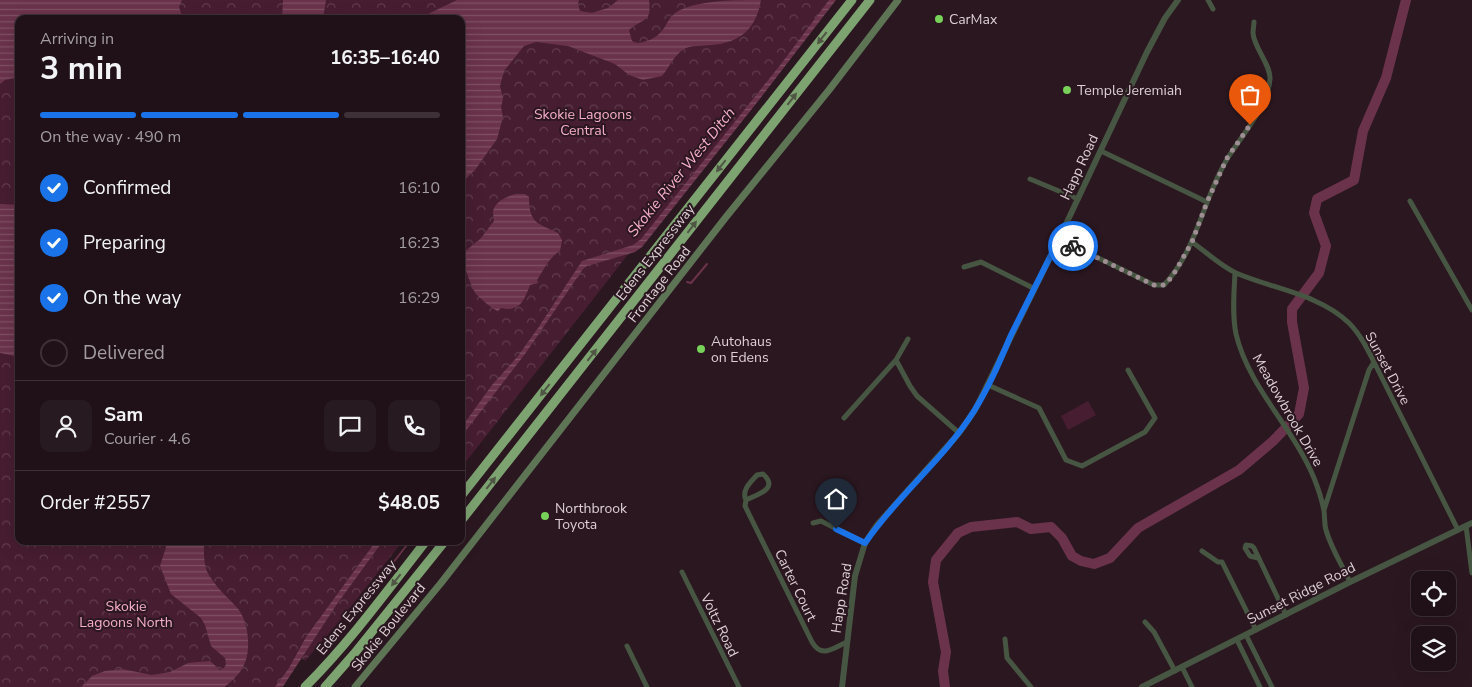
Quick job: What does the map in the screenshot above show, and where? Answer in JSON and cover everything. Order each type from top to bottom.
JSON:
[{"type":"highway","name":"Edens Expressway","points":[[465,491],[852,0]]},
{"type":"highway","name":"Edens Expressway","points":[[465,516],[870,0]]},
{"type":"highway","name":"Edens Expressway","points":[[305,687],[361,626],[423,545]]},
{"type":"highway","name":"Edens Expressway","points":[[324,687],[354,654],[442,545]]},
{"type":"main road","name":"Frontage Road","points":[[440,583],[898,0]]},
{"type":"main road","name":"Skokie Boulevard","points":[[356,687],[440,583]]},
{"type":"street","name":"Happ Road","points":[[842,687],[855,576],[865,543],[877,525],[959,433],[975,410],[1165,18],[1178,0]]},
{"type":"street","points":[[1208,0],[1213,9]]},
{"type":"street","points":[[1059,239],[1154,285],[1164,285],[1172,277],[1192,242],[1207,202],[1227,158],[1260,109],[1270,81],[1270,74],[1254,39],[1254,22]]},
{"type":"street","points":[[1101,150],[1207,202]]},
{"type":"street","points":[[1030,179],[1078,199]]},
{"type":"street","points":[[1410,201],[1472,310]]},
{"type":"street","name":"Sunset Drive","points":[[1192,242],[1235,272],[1308,299],[1330,309],[1350,324],[1361,338],[1374,362],[1458,530]]},
{"type":"street","points":[[964,266],[981,262],[1034,288]]},
{"type":"street","name":"Meadowbrook Drive","points":[[1235,272],[1234,312],[1236,333],[1244,358],[1254,378],[1306,460],[1315,480],[1331,545],[1350,582]]},
{"type":"street","points":[[844,418],[896,360],[908,339]]},
{"type":"street","points":[[896,360],[917,396],[959,433]]},
{"type":"street","points":[[1324,511],[1369,370],[1374,362]]},
{"type":"street","points":[[988,385],[1039,408],[1066,460],[1082,466],[1146,432],[1155,418],[1128,370]]},
{"type":"street","points":[[763,474],[768,478],[769,484],[767,489],[746,500],[744,496],[745,490],[757,475],[763,474]]},
{"type":"street","name":"Carter Court","points":[[746,500],[745,506],[816,650],[826,651],[847,642]]},
{"type":"street","points":[[812,523],[821,521],[865,543]]},
{"type":"street","points":[[1469,524],[1472,573]]},
{"type":"street","name":"Sunset Ridge Road","points":[[1142,687],[1469,524]]},
{"type":"street","points":[[1202,551],[1218,562],[1222,562],[1256,630]]},
{"type":"street","points":[[1258,558],[1286,615]]},
{"type":"street","name":"Voltz Road","points":[[682,572],[739,687]]},
{"type":"street","points":[[1145,622],[1154,632],[1175,671]]},
{"type":"street","points":[[1246,635],[1272,687]]},
{"type":"street","points":[[1005,639],[1007,658],[1031,687]]},
{"type":"street","points":[[1237,640],[1260,687]]},
{"type":"street","points":[[628,646],[648,687]]},
{"type":"street","points":[[1182,667],[1192,687]]},
{"type":"green space","name":"Skokie Lagoons Central","points":[[0,0],[832,0],[665,213],[629,253],[465,463],[465,15],[15,15],[15,545],[400,545],[305,661],[299,655],[278,687],[0,687]]},
{"type":"green space","points":[[1088,401],[1096,415],[1068,430],[1061,416]]},
{"type":"shaded area","points":[[0,0],[182,0],[179,7],[182,15],[15,15],[15,78],[5,80],[0,84]]},
{"type":"shaded area","points":[[283,0],[326,0],[324,15],[282,15]]},
{"type":"shaded area","points":[[457,0],[579,0],[580,11],[592,13],[608,8],[618,0],[649,0],[648,17],[629,30],[632,41],[639,43],[654,38],[659,34],[671,18],[680,10],[699,4],[719,1],[761,0],[759,10],[751,26],[738,38],[721,44],[694,46],[684,49],[674,58],[662,76],[643,80],[629,75],[615,64],[568,46],[536,42],[524,46],[504,71],[500,86],[503,99],[501,107],[503,117],[497,139],[475,170],[465,179],[465,15],[428,15]]},
{"type":"shaded area","points":[[829,0],[836,0],[642,247],[635,252],[587,266],[583,269],[525,354],[465,432],[465,422],[492,385],[518,356],[582,261],[633,245],[641,239],[781,64]]},
{"type":"shaded area","points":[[516,194],[525,194],[529,197],[529,206],[533,218],[540,224],[558,233],[562,240],[560,251],[547,264],[537,280],[538,283],[530,285],[526,296],[520,304],[513,308],[501,308],[498,311],[476,294],[467,274],[465,252],[479,240],[494,221],[494,208],[498,202]]},
{"type":"shaded area","points":[[0,204],[15,205],[15,356],[0,353]]},
{"type":"shaded area","points":[[165,545],[204,545],[204,561],[208,574],[217,587],[239,610],[246,626],[248,648],[242,669],[224,687],[81,687],[92,676],[105,671],[122,669],[152,675],[170,672],[188,663],[210,661],[220,670],[224,668],[226,664],[225,658],[211,646],[201,618],[171,594],[160,566]]},
{"type":"shaded area","points":[[373,545],[380,545],[337,604],[284,685],[282,687],[275,687],[289,668],[306,637]]},
{"type":"waterway","points":[[945,687],[943,671],[946,652],[933,582],[936,560],[958,533],[971,527],[1017,522],[1031,529],[1051,527],[1062,538],[1072,556],[1081,561],[1094,564],[1110,558],[1138,528],[1239,470],[1273,441],[1299,414],[1304,388],[1292,322],[1292,309],[1319,273],[1326,246],[1314,213],[1317,199],[1354,180],[1363,131],[1386,78],[1406,0]]},
{"type":"waterway","points":[[687,282],[691,283],[707,264]]},
{"type":"waterway","points":[[389,568],[407,545]]},
{"type":"way so far","points":[[1073,246],[1154,285],[1164,285],[1172,277],[1192,242],[1207,202],[1227,158],[1250,125]]},
{"type":"place","name":"CarMax","points":[[939,19]]},
{"type":"place","name":"Temple Jeremiah","points":[[1067,90]]},
{"type":"place","name":"Autohaus on Edens","points":[[701,349]]},
{"type":"place","name":"Northbrook Toyota","points":[[545,516]]},
{"type":"route","points":[[836,529],[865,543],[877,525],[959,433],[975,410],[988,385],[1059,239],[1073,246]]},
{"type":"water label","name":"Skokie River West Ditch","points":[[681,172]]},
{"type":"park label","name":"Skokie Lagoons North","points":[[126,614]]}]
